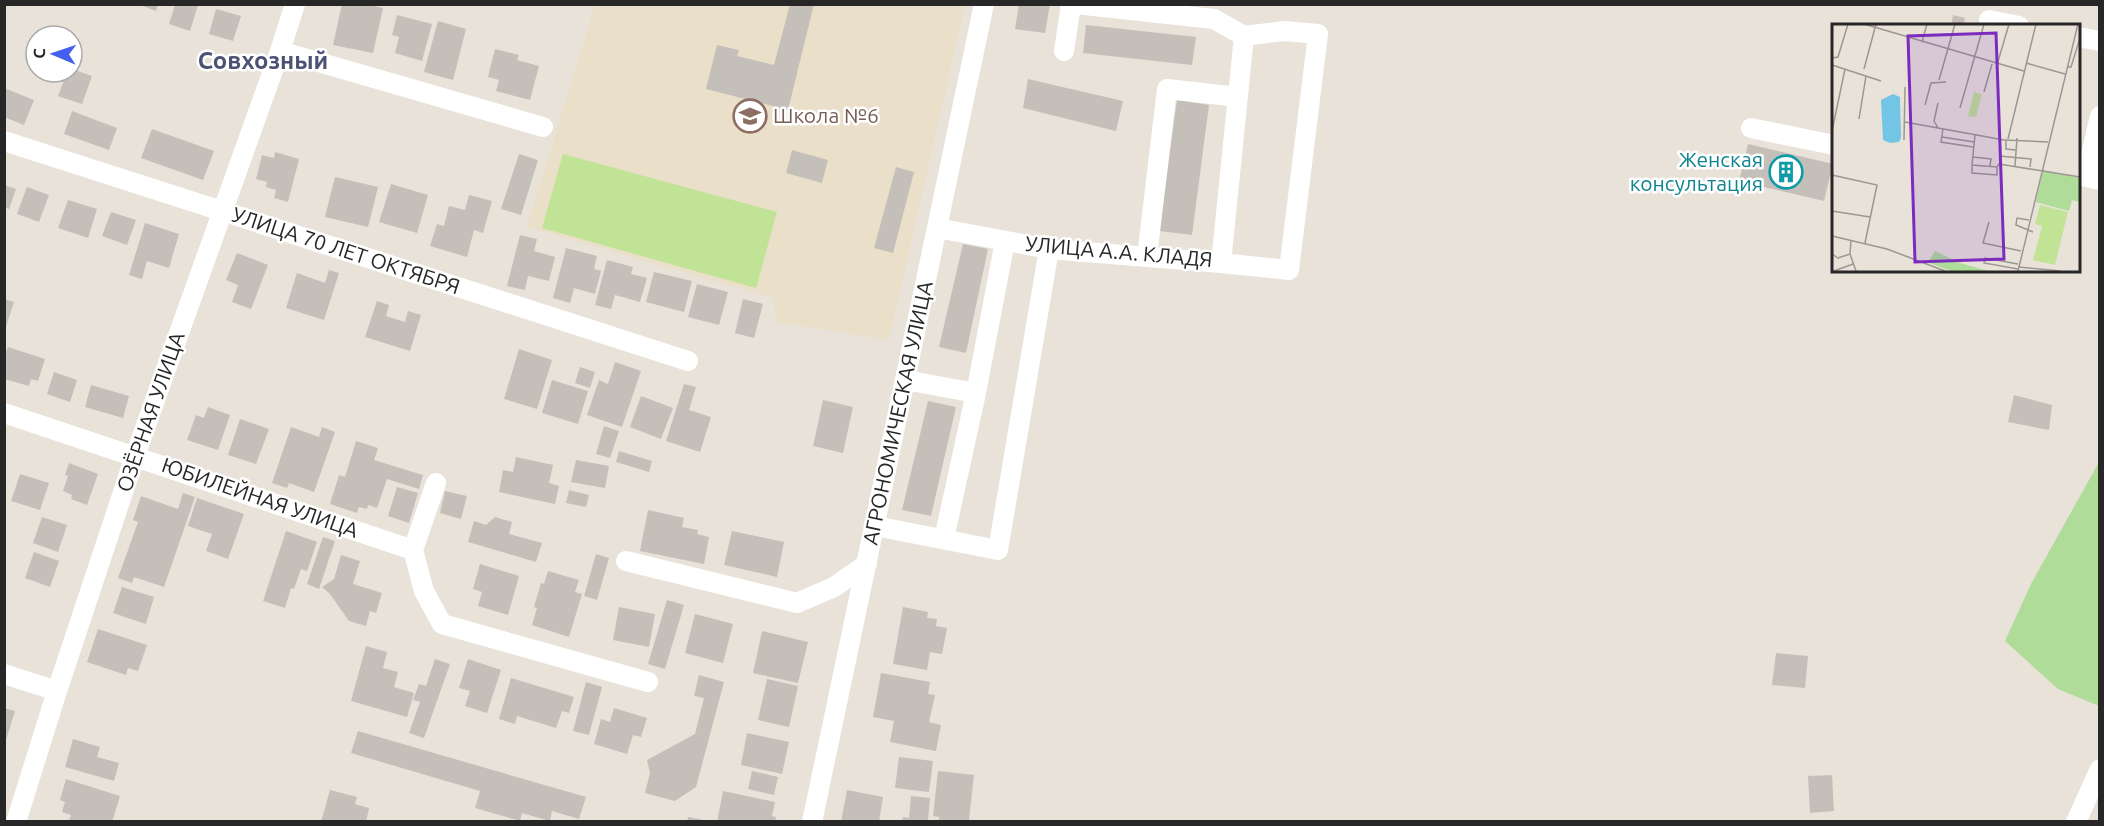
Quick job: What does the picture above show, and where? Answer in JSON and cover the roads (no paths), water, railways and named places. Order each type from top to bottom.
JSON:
[{"type":"street","name":"ОЗЁРНАЯ УЛИЦА","points":[[16,822],[135,456],[295,4]]},
{"type":"street","name":"АГРОНОМИЧЕСКАЯ УЛИЦА","points":[[812,822],[984,4]]},
{"type":"street","points":[[1064,51],[1073,4],[1215,12],[1244,36],[1284,31],[1318,34],[1289,270],[1221,263]]},
{"type":"street","points":[[1990,17],[2013,24]]},
{"type":"street","name":"УЛИЦА А.А. КЛАДЯ","points":[[937,228],[1050,249],[1221,263],[1244,36]]},
{"type":"street","points":[[2080,37],[2100,41]]},
{"type":"street","points":[[280,51],[543,127]]},
{"type":"street","points":[[1147,257],[1167,89],[1238,97]]},
{"type":"street","points":[[2100,116],[2086,177],[2100,180]]},
{"type":"street","points":[[1751,128],[1832,146]]},
{"type":"street","name":"УЛИЦА 70 ЛЕТ ОКТЯБРЯ","points":[[4,141],[688,361]]},
{"type":"street","points":[[944,539],[976,393],[1005,241]]},
{"type":"street","points":[[875,526],[998,550],[1050,249]]},
{"type":"street","points":[[905,380],[976,393]]},
{"type":"street","name":"ЮБИЛЕЙНАЯ УЛИЦА","points":[[4,412],[413,550]]},
{"type":"street","points":[[436,483],[413,550],[424,591],[442,624],[648,682]]},
{"type":"street","points":[[626,561],[797,603],[834,587],[867,564]]},
{"type":"street","points":[[4,674],[57,691]]},
{"type":"street","points":[[2076,822],[2100,769]]},
{"type":"place","name":"Школа №6","points":[[750,116]]},
{"type":"place","name":"Женская консультация","points":[[1786,172]]},
{"type":"district","name":"Совхозный","points":[[263,61]]}]
